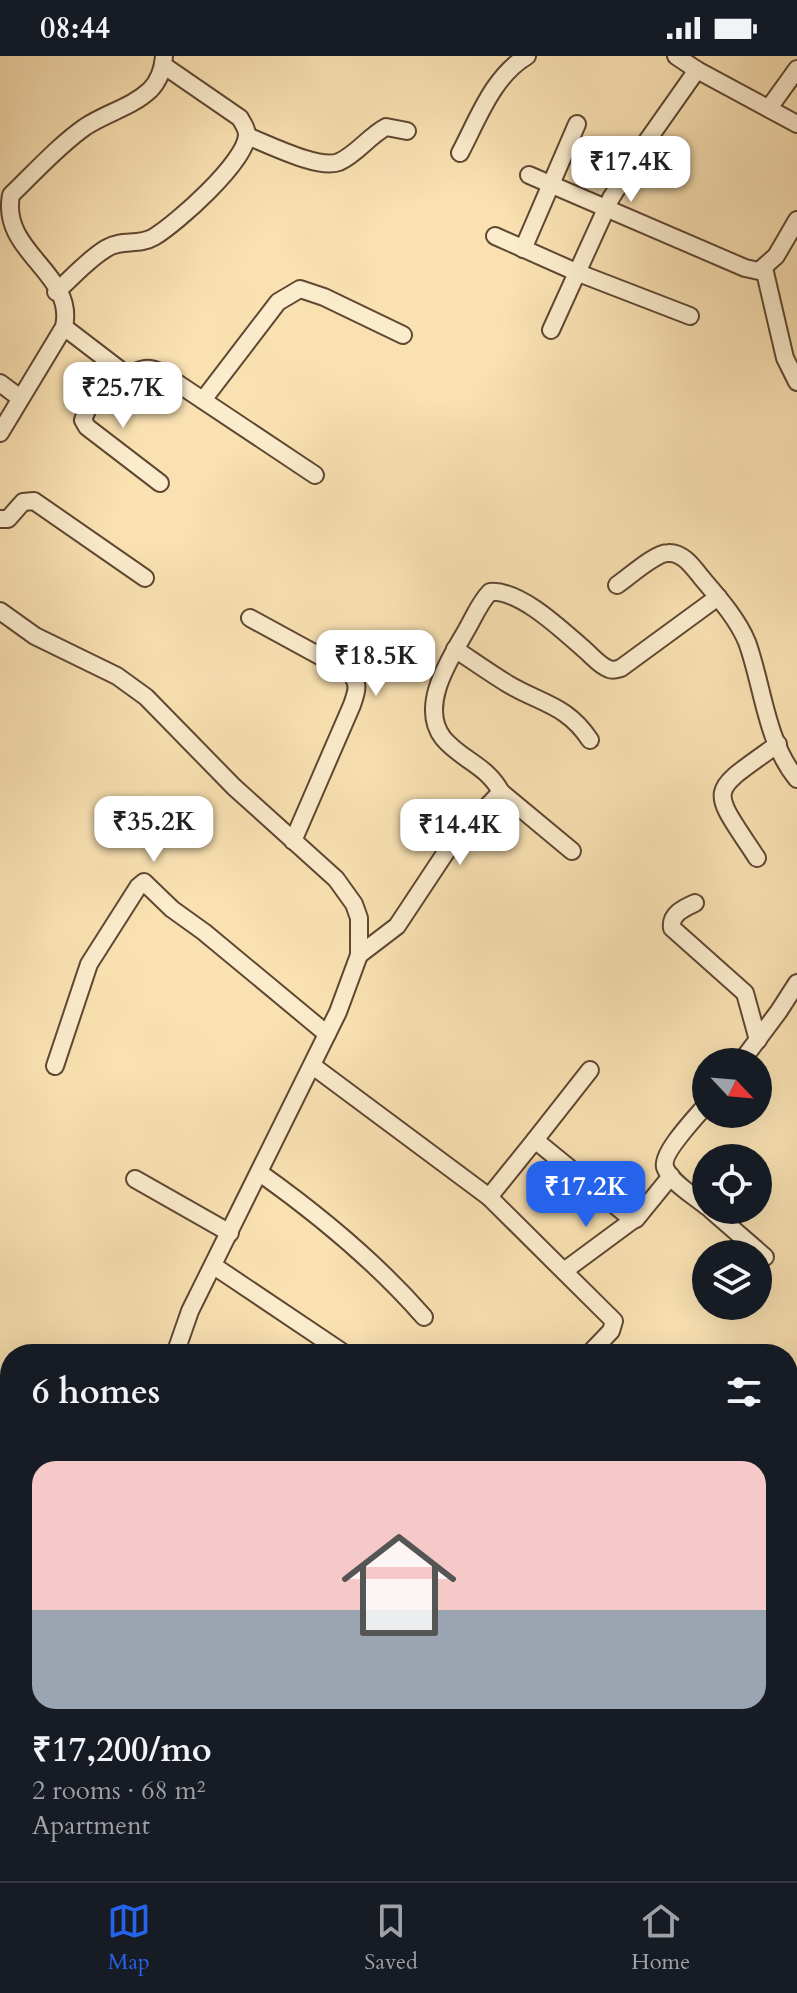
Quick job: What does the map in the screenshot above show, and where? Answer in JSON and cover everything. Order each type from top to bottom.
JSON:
[{"type":"street","points":[[460,153],[501,78],[527,56]]},
{"type":"street","points":[[676,56],[797,124]]},
{"type":"street","points":[[0,433],[64,327],[67,315],[65,305],[56,292],[8,238],[2,214],[11,195],[72,137],[150,90],[158,80],[164,60],[240,118],[247,136],[240,156],[221,179],[161,231],[141,242],[110,245],[56,292]]},
{"type":"street","points":[[769,108],[797,69]]},
{"type":"street","points":[[551,330],[607,208],[641,151],[697,70]]},
{"type":"street","points":[[523,249],[577,124]]},
{"type":"street","points":[[247,136],[330,164],[341,161],[386,127],[407,131]]},
{"type":"street","points":[[529,175],[745,268],[759,271],[776,256],[797,220]]},
{"type":"street","points":[[495,236],[576,272],[690,316]]},
{"type":"street","points":[[764,268],[785,358],[797,382]]},
{"type":"street","points":[[203,400],[278,302],[300,289],[324,297],[403,335]]},
{"type":"street","points":[[64,327],[128,376]]},
{"type":"street","points":[[160,483],[87,427],[83,420],[88,408],[143,367],[151,367],[315,475]]},
{"type":"street","points":[[0,383],[20,398]]},
{"type":"street","points":[[0,519],[11,518],[23,502],[34,501],[145,578]]},
{"type":"street","points":[[617,585],[661,554],[670,552],[691,564],[718,597],[746,640],[778,744],[797,779]]},
{"type":"street","points":[[572,851],[501,792],[489,772],[443,737],[434,712],[439,683],[455,649],[490,592],[502,592],[546,617],[607,669],[614,670],[718,597]]},
{"type":"street","points":[[0,611],[53,646],[131,685],[163,713],[234,787],[336,879],[354,904],[359,918],[359,955],[327,1034],[190,1311],[178,1344]]},
{"type":"street","points":[[250,618],[349,672],[356,679],[358,690],[293,841]]},
{"type":"street","points":[[455,649],[507,684],[570,715],[590,740]]},
{"type":"street","points":[[757,858],[723,807],[720,797],[728,780],[778,744]]},
{"type":"street","points":[[359,955],[397,926],[452,843],[501,792]]},
{"type":"street","points":[[55,1066],[89,964],[144,882],[172,909],[327,1034]]},
{"type":"street","points":[[695,903],[676,914],[672,928],[745,993],[758,1040]]},
{"type":"street","points":[[752,1048],[797,983]]},
{"type":"street","points":[[313,1066],[489,1197],[615,1323],[599,1344]]},
{"type":"street","points":[[489,1197],[590,1070]]},
{"type":"street","points":[[692,1123],[665,1158],[665,1166],[671,1176],[692,1194]]},
{"type":"street","points":[[535,1140],[633,1220]]},
{"type":"street","points":[[260,1173],[305,1205],[394,1282],[424,1317]]},
{"type":"street","points":[[564,1271],[636,1219],[671,1176]]},
{"type":"street","points":[[135,1179],[230,1233]]},
{"type":"street","points":[[727,1224],[745,1240]]},
{"type":"street","points":[[214,1266],[330,1344]]}]
